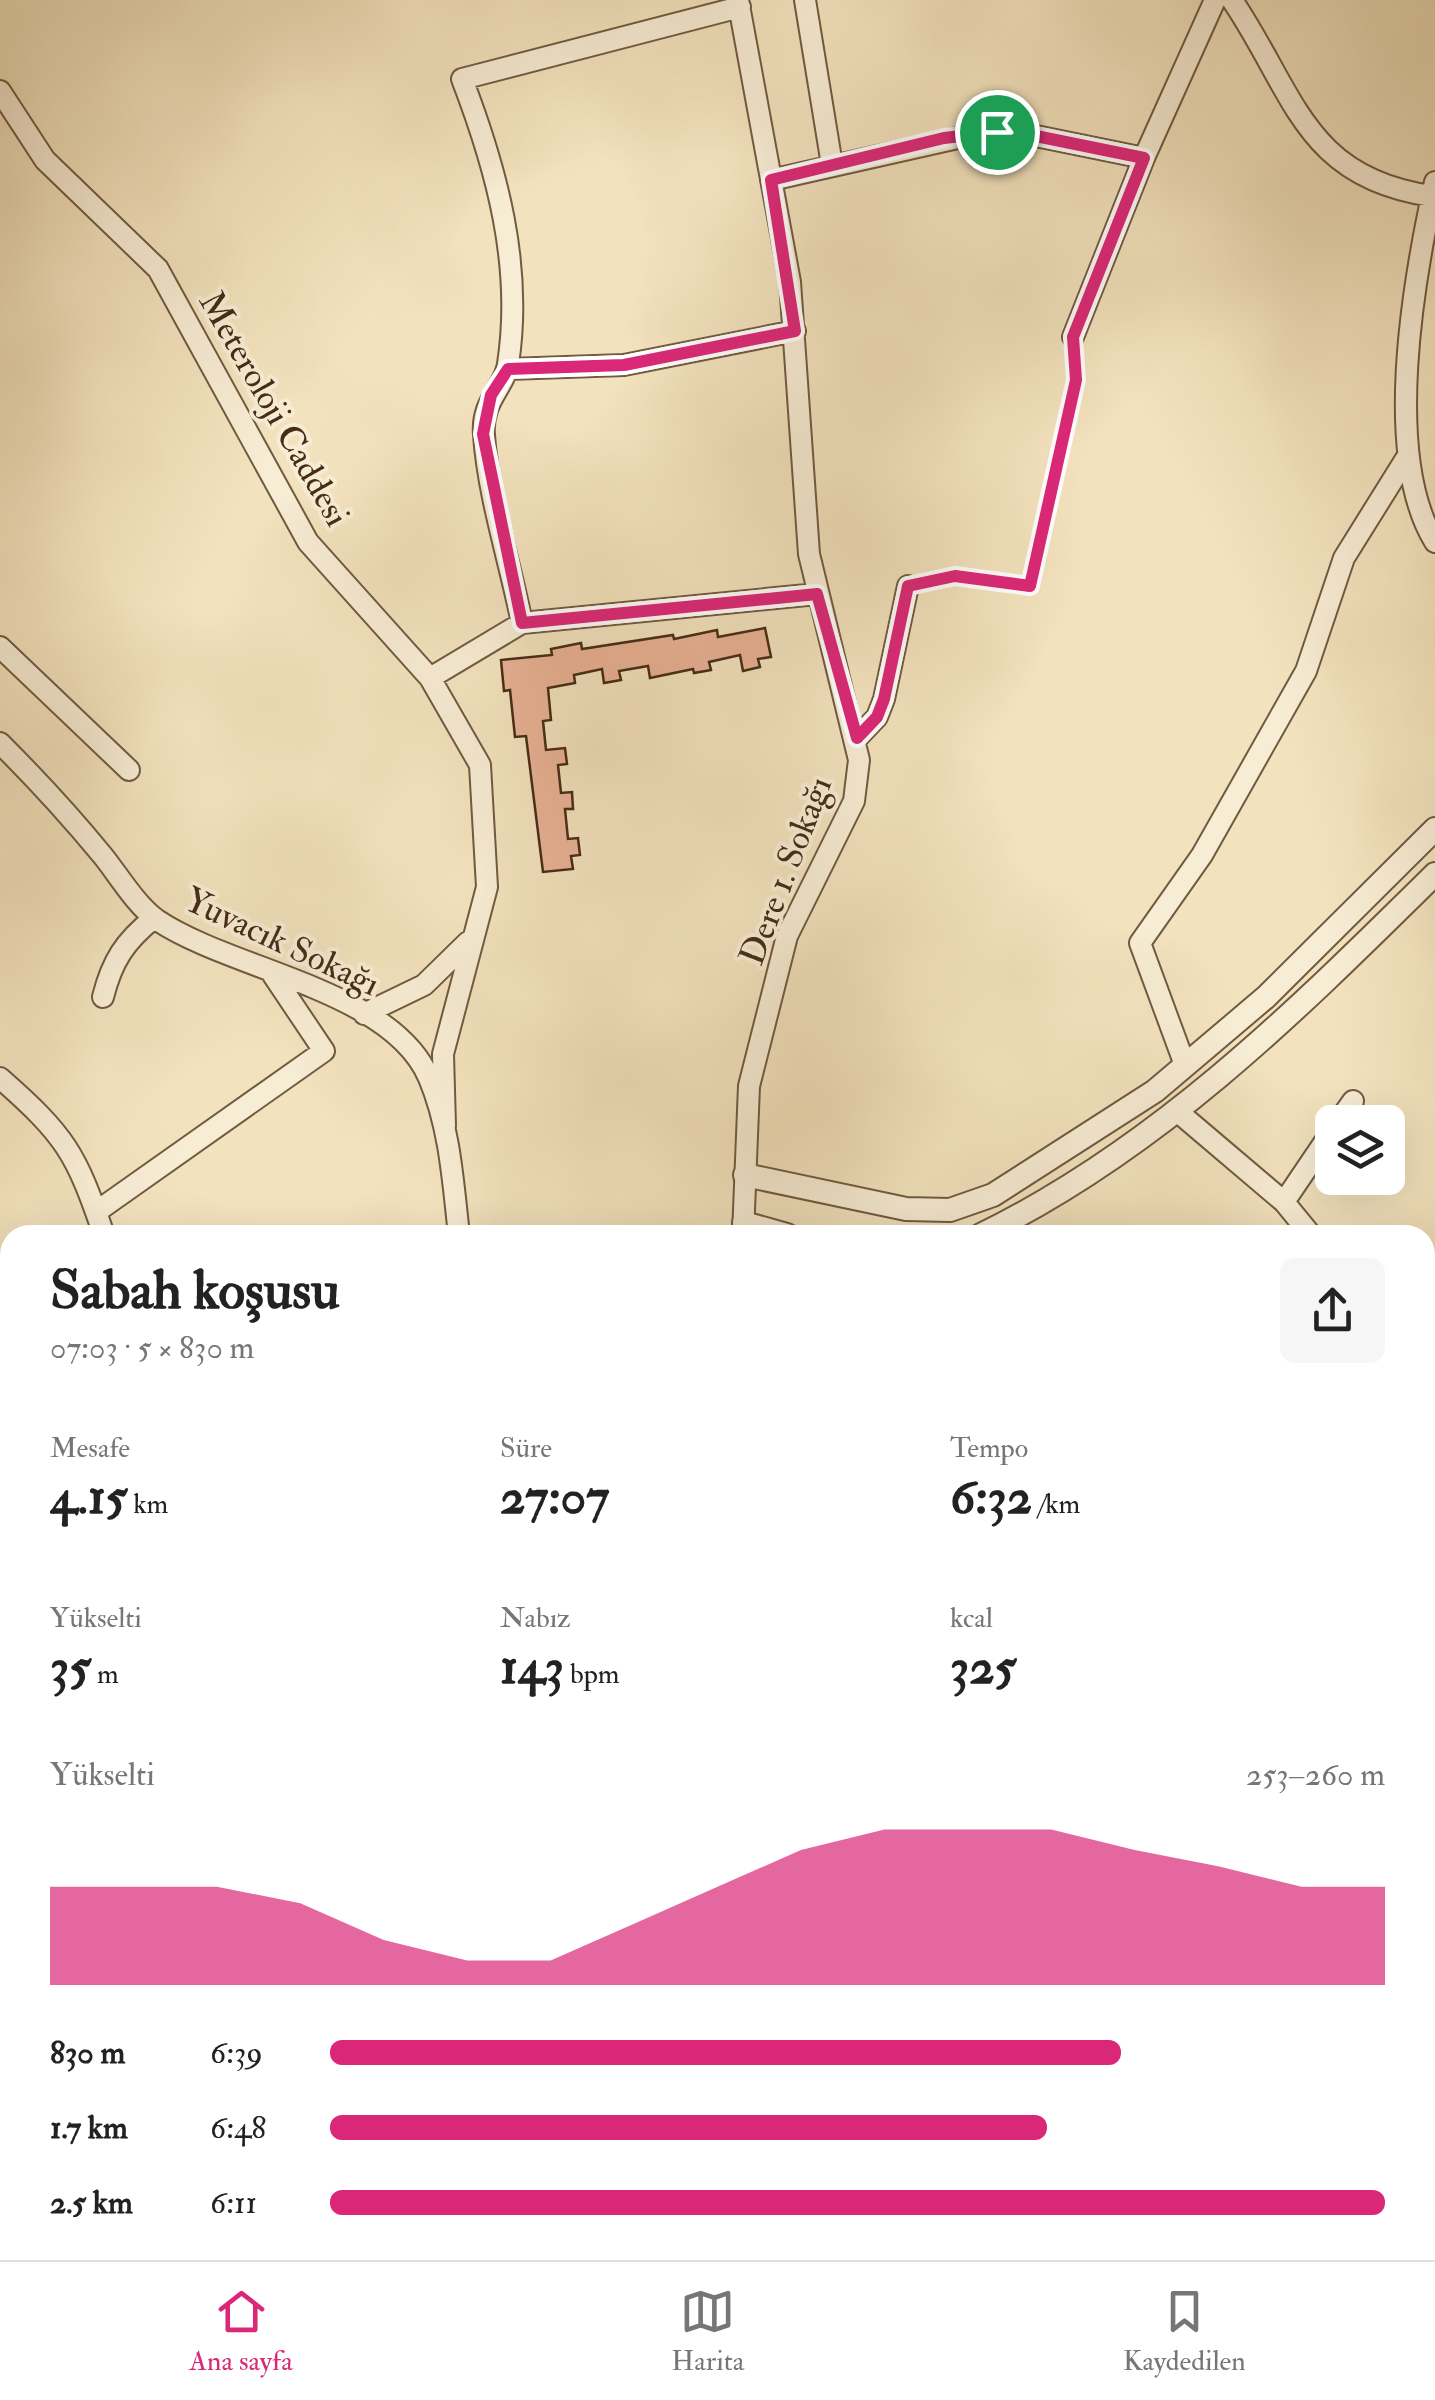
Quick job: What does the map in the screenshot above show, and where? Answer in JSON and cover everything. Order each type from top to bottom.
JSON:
[{"type":"street","points":[[805,0],[832,165]]},
{"type":"street","points":[[1073,337],[1144,158],[1215,0]]},
{"type":"street","points":[[1232,0],[1321,146],[1366,179],[1391,190],[1433,189],[1418,258],[1407,457],[1425,526],[1435,542]]},
{"type":"street","points":[[522,623],[483,434],[491,395],[508,369],[512,256],[490,156],[462,79],[739,3]]},
{"type":"street","name":"Dere 1. Sokağı","points":[[739,3],[795,331],[802,490],[817,594],[857,738],[854,800],[782,954],[749,1086],[743,1225]]},
{"type":"street","name":"Meteroloji Caddesi","points":[[0,91],[45,160],[158,269],[308,542],[430,678],[480,765],[487,887],[443,1054],[446,1126]]},
{"type":"street","points":[[771,180],[944,138],[997,132],[1144,158]]},
{"type":"street","points":[[508,369],[624,365],[795,331]]},
{"type":"street","points":[[1185,1066],[1140,943],[1202,855],[1306,671],[1344,558],[1407,457]]},
{"type":"street","points":[[857,738],[877,717],[884,699],[908,586]]},
{"type":"street","points":[[430,678],[522,623],[817,594]]},
{"type":"street","points":[[0,647],[129,770]]},
{"type":"street","name":"Yuvacık Sokağı","points":[[0,743],[154,918],[207,948],[364,1014],[392,1030],[427,1074],[446,1126],[458,1225]]},
{"type":"street","points":[[746,1175],[906,1208],[950,1210],[993,1196],[1155,1091],[1266,997],[1435,829]]},
{"type":"street","points":[[999,1225],[1122,1155],[1178,1112],[1288,1018],[1435,874]]},
{"type":"street","points":[[102,997],[111,966],[128,938],[154,918]]},
{"type":"street","points":[[364,1014],[424,985],[472,939]]},
{"type":"street","points":[[96,1212],[324,1050],[273,975]]},
{"type":"street","points":[[0,1078],[50,1121],[79,1164],[101,1225]]},
{"type":"street","points":[[1350,1105],[1353,1101]]},
{"type":"street","points":[[1178,1112],[1284,1202],[1303,1225]]},
{"type":"street","points":[[1284,1202],[1315,1156]]},
{"type":"path","points":[[908,586],[955,576],[1030,586],[1076,380],[1073,337]]},
{"type":"building","points":[[765,628],[771,657],[758,659],[760,667],[743,671],[740,655],[709,662],[711,670],[694,673],[693,669],[650,678],[648,666],[619,671],[621,680],[604,683],[602,669],[574,675],[575,683],[548,688],[551,720],[543,721],[546,750],[565,748],[567,764],[558,765],[561,793],[572,792],[573,809],[565,809],[568,839],[578,838],[580,855],[571,856],[573,869],[543,872],[526,736],[515,737],[510,690],[504,691],[501,660],[552,655],[551,649],[581,643],[582,649],[717,630],[718,637]]},
{"type":"route","points":[[997,132],[1144,158],[1073,337],[1076,380],[1030,586],[955,576],[908,586],[884,699],[877,717],[857,738],[817,594],[522,623],[483,434],[491,395],[508,369],[570,370],[624,365],[795,331],[783,234],[771,180],[944,138],[997,132]]}]
